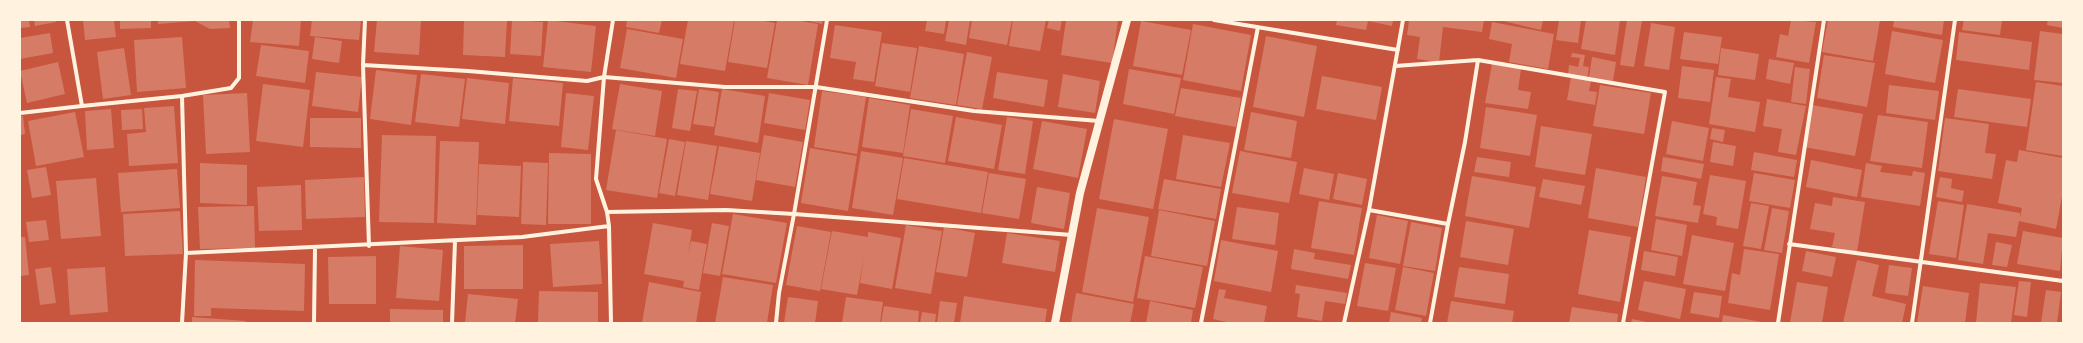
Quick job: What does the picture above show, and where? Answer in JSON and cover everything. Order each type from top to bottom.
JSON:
[{"type":"main road","points":[[1055,323],[1080,194],[1127,20]]},
{"type":"street","points":[[67,20],[82,106]]},
{"type":"street","points":[[20,113],[182,96],[231,88],[239,78],[239,20]]},
{"type":"street","points":[[365,20],[364,65],[369,246]]},
{"type":"street","points":[[611,323],[609,226],[607,212],[596,179],[604,77],[613,20]]},
{"type":"street","points":[[776,323],[779,293],[827,20]]},
{"type":"street","points":[[1214,20],[1398,50]]},
{"type":"street","points":[[1344,323],[1369,210],[1403,20]]},
{"type":"street","points":[[1778,323],[1824,20]]},
{"type":"street","points":[[1912,323],[1955,20]]},
{"type":"street","points":[[1201,323],[1258,27]]},
{"type":"street","points":[[1395,66],[1478,60],[1665,92],[1623,323]]},
{"type":"street","points":[[1430,323],[1465,142],[1478,60]]},
{"type":"street","points":[[364,65],[468,71],[587,81],[604,77],[725,87],[816,87],[974,111],[1099,121]]},
{"type":"street","points":[[182,96],[186,253],[182,323]]},
{"type":"street","points":[[607,212],[726,210],[1072,235]]},
{"type":"street","points":[[1369,210],[1448,224]]},
{"type":"street","points":[[186,253],[369,246],[522,237],[609,226]]},
{"type":"street","points":[[452,323],[455,241]]},
{"type":"street","points":[[1789,244],[2063,280]]},
{"type":"street","points":[[314,323],[315,248]]},
{"type":"building","points":[[20,20],[29,20],[30,27],[20,28]]},
{"type":"building","points":[[34,20],[56,20],[56,22],[35,26]]},
{"type":"building","points":[[83,20],[114,20],[116,37],[85,40]]},
{"type":"building","points":[[120,20],[151,20],[151,28],[120,29]]},
{"type":"building","points":[[158,20],[229,20],[230,28],[210,29],[195,21],[158,24]]},
{"type":"building","points":[[253,20],[301,20],[299,46],[250,42]]},
{"type":"building","points":[[312,20],[361,20],[359,40],[310,36]]},
{"type":"building","points":[[377,20],[421,20],[419,55],[374,52]]},
{"type":"building","points":[[464,20],[507,20],[505,57],[463,55]]},
{"type":"building","points":[[512,20],[543,22],[541,56],[510,54]]},
{"type":"building","points":[[548,20],[596,26],[591,72],[543,67]]},
{"type":"building","points":[[627,20],[662,20],[659,33],[626,27]]},
{"type":"building","points":[[688,20],[734,21],[725,71],[680,64]]},
{"type":"building","points":[[735,20],[759,20],[775,23],[767,68],[728,62]]},
{"type":"building","points":[[777,20],[795,20],[818,24],[808,85],[767,78]]},
{"type":"building","points":[[805,20],[823,20],[822,24]]},
{"type":"building","points":[[927,20],[946,20],[944,34],[925,31]]},
{"type":"building","points":[[949,20],[970,20],[966,45],[945,41]]},
{"type":"building","points":[[972,20],[1012,20],[1007,45],[969,38]]},
{"type":"building","points":[[1013,20],[1046,20],[1040,51],[1009,46]]},
{"type":"building","points":[[1049,20],[1062,20],[1060,31],[1047,28]]},
{"type":"building","points":[[1066,20],[1118,20],[1112,63],[1061,55]]},
{"type":"building","points":[[1337,20],[1393,20],[1392,26],[1368,21],[1366,30],[1336,25]]},
{"type":"building","points":[[1409,20],[1484,20],[1482,32],[1443,27],[1439,62],[1417,59],[1420,37],[1407,35]]},
{"type":"building","points":[[1499,20],[1543,20],[1541,30]]},
{"type":"building","points":[[1559,20],[1581,20],[1578,43],[1556,40]]},
{"type":"building","points":[[1586,20],[1620,20],[1615,55],[1581,49]]},
{"type":"building","points":[[1627,20],[1642,21],[1634,67],[1620,65]]},
{"type":"building","points":[[1791,20],[1816,22],[1809,63],[1776,57],[1780,34],[1788,36]]},
{"type":"building","points":[[1828,20],[1880,20],[1873,61],[1822,52]]},
{"type":"building","points":[[1894,20],[1944,20],[1942,35],[1893,27]]},
{"type":"building","points":[[1964,20],[2002,20],[2000,35],[1962,30]]},
{"type":"building","points":[[2048,20],[2063,20],[2063,28],[2047,25]]},
{"type":"building","points":[[1141,21],[1191,30],[1182,75],[1133,66]]},
{"type":"building","points":[[1492,22],[1554,34],[1548,69],[1509,62],[1512,44],[1489,39]]},
{"type":"building","points":[[1651,23],[1675,27],[1669,70],[1644,66]]},
{"type":"building","points":[[1193,24],[1251,35],[1241,91],[1183,80]]},
{"type":"building","points":[[835,25],[882,32],[874,82],[853,79],[856,62],[830,58]]},
{"type":"building","points":[[627,29],[683,39],[676,78],[620,68]]},
{"type":"building","points":[[1892,31],[1943,40],[1935,83],[1885,74]]},
{"type":"building","points":[[2040,31],[2063,34],[2063,83],[2034,80]]},
{"type":"building","points":[[1684,32],[1722,37],[1718,64],[1680,59]]},
{"type":"building","points":[[1959,32],[2032,42],[2029,70],[1956,60]]},
{"type":"building","points":[[50,33],[53,53],[20,59],[20,38]]},
{"type":"building","points":[[1266,36],[1317,46],[1304,117],[1253,107]]},
{"type":"building","points":[[182,37],[186,88],[137,92],[134,40]]},
{"type":"building","points":[[315,37],[342,41],[339,63],[312,59]]},
{"type":"building","points":[[882,43],[917,48],[910,92],[875,86]]},
{"type":"building","points":[[261,45],[309,51],[305,83],[256,76]]},
{"type":"building","points":[[919,46],[964,54],[956,105],[910,98]]},
{"type":"building","points":[[124,48],[131,95],[103,99],[97,52]]},
{"type":"building","points":[[1721,48],[1759,54],[1755,80],[1718,75]]},
{"type":"building","points":[[967,52],[992,57],[982,109],[957,105]]},
{"type":"building","points":[[1572,53],[1585,55],[1583,66],[1589,67],[1587,79],[1568,75],[1569,65],[1578,67],[1580,58],[1571,57]]},
{"type":"building","points":[[1824,55],[1875,63],[1867,107],[1817,98]]},
{"type":"building","points":[[1592,57],[1616,62],[1613,81],[1589,77]]},
{"type":"building","points":[[1769,59],[1794,63],[1790,84],[1766,79]]},
{"type":"building","points":[[58,62],[65,94],[27,103],[20,71]]},
{"type":"building","points":[[1492,64],[1521,69],[1518,90],[1531,92],[1528,109],[1485,103]]},
{"type":"building","points":[[1682,66],[1714,70],[1710,102],[1678,98]]},
{"type":"building","points":[[1795,67],[1810,69],[1806,104],[1791,102]]},
{"type":"building","points":[[1129,69],[1181,78],[1174,114],[1123,104]]},
{"type":"building","points":[[376,70],[417,75],[411,125],[370,119]]},
{"type":"building","points":[[316,72],[362,77],[358,112],[312,106]]},
{"type":"building","points":[[997,72],[1048,80],[1044,107],[993,98]]},
{"type":"building","points":[[421,74],[465,79],[459,127],[415,122]]},
{"type":"building","points":[[1063,74],[1100,81],[1095,113],[1058,107]]},
{"type":"building","points":[[1322,76],[1382,87],[1376,120],[1316,109]]},
{"type":"building","points":[[1571,77],[1591,81],[1589,91],[1597,92],[1595,105],[1567,100]]},
{"type":"building","points":[[1716,77],[1731,79],[1728,97],[1760,102],[1755,132],[1709,124]]},
{"type":"building","points":[[467,78],[509,83],[505,124],[462,119]]},
{"type":"building","points":[[513,78],[563,83],[559,126],[509,121]]},
{"type":"building","points":[[2036,82],[2063,86],[2063,156],[2026,150]]},
{"type":"building","points":[[263,84],[310,90],[303,147],[256,141]]},
{"type":"building","points":[[620,84],[662,91],[655,136],[612,129]]},
{"type":"building","points":[[1600,85],[1651,93],[1644,134],[1593,126]]},
{"type":"building","points":[[1889,85],[1939,91],[1935,120],[1886,113]]},
{"type":"building","points":[[1181,88],[1241,98],[1236,127],[1175,116]]},
{"type":"building","points":[[678,89],[697,91],[690,131],[672,128]]},
{"type":"building","points":[[699,89],[719,92],[714,127],[693,124]]},
{"type":"building","points":[[722,89],[765,96],[758,143],[714,135]]},
{"type":"building","points":[[1958,89],[2031,99],[2027,127],[1954,117]]},
{"type":"building","points":[[822,91],[866,97],[857,154],[814,147]]},
{"type":"building","points":[[247,93],[250,152],[206,154],[203,95]]},
{"type":"building","points":[[566,93],[594,96],[588,150],[561,147]]},
{"type":"building","points":[[769,93],[810,100],[805,130],[764,123]]},
{"type":"building","points":[[869,98],[910,105],[903,153],[862,147]]},
{"type":"building","points":[[1767,99],[1806,106],[1796,155],[1778,152],[1782,129],[1763,126]]},
{"type":"building","points":[[1812,105],[1863,114],[1855,156],[1804,147]]},
{"type":"building","points":[[174,106],[178,163],[129,166],[127,134],[146,132],[144,108]]},
{"type":"building","points":[[1486,107],[1537,115],[1530,156],[1480,148]]},
{"type":"building","points":[[111,109],[114,148],[87,150],[85,111]]},
{"type":"building","points":[[142,109],[143,129],[122,130],[121,110]]},
{"type":"building","points":[[911,109],[953,116],[945,163],[903,156]]},
{"type":"building","points":[[75,112],[84,157],[36,166],[28,121]]},
{"type":"building","points":[[1251,112],[1297,121],[1291,158],[1244,150]]},
{"type":"building","points":[[1878,115],[1928,122],[1922,168],[1870,161]]},
{"type":"building","points":[[20,116],[23,116],[25,134],[20,135]]},
{"type":"building","points":[[956,117],[1002,125],[994,169],[948,161]]},
{"type":"building","points":[[1007,117],[1033,121],[1025,174],[998,170]]},
{"type":"building","points":[[310,118],[361,118],[361,148],[310,147]]},
{"type":"building","points":[[1945,118],[1989,124],[1985,153],[1996,154],[1992,179],[1938,171]]},
{"type":"building","points":[[1114,119],[1168,129],[1153,209],[1099,199]]},
{"type":"building","points":[[1042,121],[1087,129],[1078,178],[1033,169]]},
{"type":"building","points":[[1672,121],[1709,128],[1703,161],[1666,154]]},
{"type":"building","points":[[1541,126],[1592,134],[1585,175],[1535,167]]},
{"type":"building","points":[[1712,128],[1725,130],[1723,142],[1710,139]]},
{"type":"building","points":[[616,130],[667,139],[657,198],[606,190]]},
{"type":"building","points":[[382,135],[436,136],[434,223],[379,222]]},
{"type":"building","points":[[764,135],[803,142],[795,187],[756,180]]},
{"type":"building","points":[[1183,135],[1230,143],[1221,187],[1176,179]]},
{"type":"building","points":[[669,139],[685,142],[675,196],[659,193]]},
{"type":"building","points":[[440,141],[479,142],[476,225],[437,223]]},
{"type":"building","points":[[686,141],[717,146],[708,200],[677,195]]},
{"type":"building","points":[[1713,142],[1736,146],[1733,166],[1710,162]]},
{"type":"building","points":[[719,146],[760,153],[752,201],[710,194]]},
{"type":"building","points":[[810,148],[857,156],[848,211],[801,203]]},
{"type":"building","points":[[2019,150],[2063,158],[2063,191],[2056,229],[2019,221],[2016,237],[1988,233],[1983,264],[1958,260],[1967,204],[2020,213],[2020,218],[2022,208],[1998,203],[2006,160],[2017,162]]},
{"type":"building","points":[[861,151],[903,158],[893,215],[852,208]]},
{"type":"building","points":[[1240,151],[1297,162],[1289,203],[1232,193]]},
{"type":"building","points":[[1754,152],[1797,160],[1794,177],[1751,170]]},
{"type":"building","points":[[549,153],[591,154],[591,224],[548,224]]},
{"type":"building","points":[[1477,157],[1511,162],[1509,177],[1474,172]]},
{"type":"building","points":[[1663,157],[1704,164],[1701,179],[1661,171]]},
{"type":"building","points":[[904,158],[988,172],[981,213],[897,199]]},
{"type":"building","points":[[1811,160],[1862,170],[1857,197],[1806,187]]},
{"type":"building","points":[[523,162],[548,163],[546,225],[521,224]]},
{"type":"building","points":[[200,163],[247,165],[247,205],[200,203]]},
{"type":"building","points":[[1866,163],[1882,166],[1880,172],[1912,176],[1913,171],[1925,173],[1920,206],[1861,197]]},
{"type":"building","points":[[479,164],[521,166],[519,217],[477,215]]},
{"type":"building","points":[[46,167],[51,195],[32,198],[27,170]]},
{"type":"building","points":[[1304,168],[1334,174],[1329,200],[1299,194]]},
{"type":"building","points":[[1596,168],[1646,177],[1638,227],[1588,218]]},
{"type":"building","points":[[177,169],[180,208],[121,212],[118,173]]},
{"type":"building","points":[[989,173],[1026,179],[1019,219],[982,213]]},
{"type":"building","points":[[1338,173],[1367,179],[1362,205],[1333,199]]},
{"type":"building","points":[[1754,173],[1795,180],[1790,208],[1749,201]]},
{"type":"building","points":[[1710,175],[1746,181],[1738,229],[1716,225],[1717,217],[1703,214]]},
{"type":"building","points":[[1472,176],[1536,187],[1529,228],[1465,216]]},
{"type":"building","points":[[1662,176],[1697,182],[1693,205],[1701,206],[1698,223],[1655,216]]},
{"type":"building","points":[[364,177],[365,217],[306,219],[305,180]]},
{"type":"building","points":[[1940,177],[1952,179],[1951,188],[1964,191],[1962,202],[1936,197]]},
{"type":"building","points":[[96,178],[101,236],[61,239],[56,181]]},
{"type":"building","points":[[1164,179],[1221,189],[1216,219],[1158,209]]},
{"type":"building","points":[[1543,179],[1585,186],[1581,205],[1539,197]]},
{"type":"building","points":[[301,185],[302,230],[259,231],[257,187]]},
{"type":"building","points":[[1037,187],[1070,193],[1064,229],[1031,223]]},
{"type":"building","points":[[1833,197],[1865,202],[1857,252],[1832,247],[1835,233],[1810,229],[1815,203],[1832,206]]},
{"type":"building","points":[[1319,201],[1362,208],[1354,255],[1311,248]]},
{"type":"building","points":[[1938,201],[1964,205],[1956,258],[1929,254]]},
{"type":"building","points":[[1751,203],[1769,206],[1761,249],[1743,246]]},
{"type":"building","points":[[254,206],[255,248],[200,249],[198,207]]},
{"type":"building","points":[[1237,207],[1279,213],[1275,245],[1232,239]]},
{"type":"building","points":[[1097,208],[1149,217],[1133,302],[1082,292]]},
{"type":"building","points":[[1772,208],[1789,211],[1782,253],[1764,250]]},
{"type":"building","points":[[1159,210],[1215,221],[1207,266],[1151,256]]},
{"type":"building","points":[[180,211],[183,254],[125,256],[123,214]]},
{"type":"building","points":[[733,214],[787,223],[776,283],[722,274]]},
{"type":"building","points":[[1377,215],[1408,221],[1400,264],[1369,258]]},
{"type":"building","points":[[1656,219],[1687,225],[1682,256],[1651,250]]},
{"type":"building","points":[[46,220],[49,240],[29,242],[26,222]]},
{"type":"building","points":[[1466,221],[1514,229],[1508,265],[1460,257]]},
{"type":"building","points":[[1411,222],[1442,228],[1435,271],[1403,266]]},
{"type":"building","points":[[653,223],[692,230],[688,256],[691,241],[707,244],[699,290],[683,287],[684,281],[644,274]]},
{"type":"building","points":[[712,223],[729,226],[720,276],[703,273]]},
{"type":"building","points":[[906,225],[942,231],[931,294],[895,288]]},
{"type":"building","points":[[797,226],[831,232],[820,291],[786,285]]},
{"type":"building","points":[[944,227],[975,233],[967,277],[936,272]]},
{"type":"building","points":[[1589,230],[1631,237],[1620,302],[1578,294]]},
{"type":"building","points":[[832,231],[868,237],[868,232],[901,238],[892,289],[860,283],[864,257],[857,295],[821,289]]},
{"type":"building","points":[[2023,231],[2063,238],[2060,271],[2017,264]]},
{"type":"building","points":[[1007,233],[1060,241],[1055,272],[1002,263]]},
{"type":"building","points":[[1692,235],[1734,243],[1725,291],[1683,284]]},
{"type":"building","points":[[20,237],[25,237],[29,275],[20,276]]},
{"type":"building","points":[[1221,240],[1278,251],[1271,292],[1214,281]]},
{"type":"building","points":[[599,241],[602,284],[553,287],[550,244]]},
{"type":"building","points":[[1996,242],[2012,245],[2007,267],[1992,265]]},
{"type":"building","points":[[523,245],[523,289],[464,289],[464,246]]},
{"type":"building","points":[[400,246],[443,250],[439,301],[396,298]]},
{"type":"building","points":[[1294,249],[1315,253],[1314,259],[1351,265],[1348,279],[1291,269]]},
{"type":"building","points":[[1744,249],[1779,254],[1770,310],[1728,303],[1732,273],[1740,275]]},
{"type":"building","points":[[1644,251],[1678,257],[1675,276],[1641,270]]},
{"type":"building","points":[[1806,251],[1836,257],[1832,277],[1802,271]]},
{"type":"building","points":[[376,256],[376,304],[329,304],[328,257]]},
{"type":"building","points":[[1145,256],[1203,267],[1195,308],[1137,298]]},
{"type":"building","points":[[195,260],[305,264],[304,311],[211,308],[211,316],[194,316]]},
{"type":"building","points":[[1857,260],[1879,265],[1872,296],[1906,304],[1902,323],[1843,323]]},
{"type":"building","points":[[1365,263],[1396,268],[1388,311],[1357,306]]},
{"type":"building","points":[[1889,265],[1912,268],[1908,296],[1885,293]]},
{"type":"building","points":[[51,267],[56,303],[40,305],[35,269]]},
{"type":"building","points":[[105,267],[108,312],[70,315],[67,269]]},
{"type":"building","points":[[1403,267],[1434,273],[1426,316],[1395,310]]},
{"type":"building","points":[[1459,267],[1509,274],[1505,304],[1454,297]]},
{"type":"building","points":[[723,277],[773,285],[767,323],[715,323]]},
{"type":"building","points":[[1644,281],[1686,289],[1680,319],[1638,310]]},
{"type":"building","points":[[2019,281],[2031,282],[2027,317],[2014,315]]},
{"type":"building","points":[[649,282],[701,292],[696,323],[642,323]]},
{"type":"building","points":[[1797,282],[1828,287],[1822,323],[1790,323]]},
{"type":"building","points":[[1980,283],[2016,287],[2011,323],[1976,323]]},
{"type":"building","points":[[1296,285],[1347,293],[1345,304],[1325,301],[1322,321],[1297,317],[1300,294],[1295,293]]},
{"type":"building","points":[[1923,286],[1969,293],[1965,323],[1917,323]]},
{"type":"building","points":[[1219,289],[1226,290],[1224,298],[1267,306],[1264,323],[1231,323],[1213,319]]},
{"type":"building","points":[[2046,290],[2061,292],[2057,323],[2041,323]]},
{"type":"building","points":[[539,291],[598,292],[598,323],[538,323]]},
{"type":"building","points":[[1694,292],[1722,296],[1719,318],[1690,313]]},
{"type":"building","points":[[1076,293],[1134,304],[1130,323],[1071,323]]},
{"type":"building","points":[[468,294],[518,299],[515,323],[465,323]]},
{"type":"building","points":[[964,296],[1047,309],[1045,323],[960,323]]},
{"type":"building","points":[[788,297],[818,301],[815,323],[784,323]]},
{"type":"building","points":[[846,297],[883,302],[880,323],[842,323]]},
{"type":"building","points":[[940,301],[957,303],[954,323],[937,323]]},
{"type":"building","points":[[1150,301],[1193,310],[1191,323],[1146,323]]},
{"type":"building","points":[[1451,301],[1514,311],[1512,323],[1447,323]]},
{"type":"building","points":[[884,306],[919,311],[918,323],[881,323]]},
{"type":"building","points":[[1572,307],[1618,314],[1617,323],[1569,323]]},
{"type":"building","points":[[390,309],[443,310],[443,323],[390,323]]},
{"type":"building","points":[[922,312],[936,314],[935,323],[920,323]]},
{"type":"building","points":[[1391,312],[1422,318],[1421,323],[1389,323]]},
{"type":"building","points":[[1723,315],[1762,322],[1762,323],[1722,323]]},
{"type":"building","points":[[192,317],[246,321],[246,323],[192,323]]},
{"type":"building","points":[[1632,319],[1647,322],[1647,323],[1631,323]]}]
